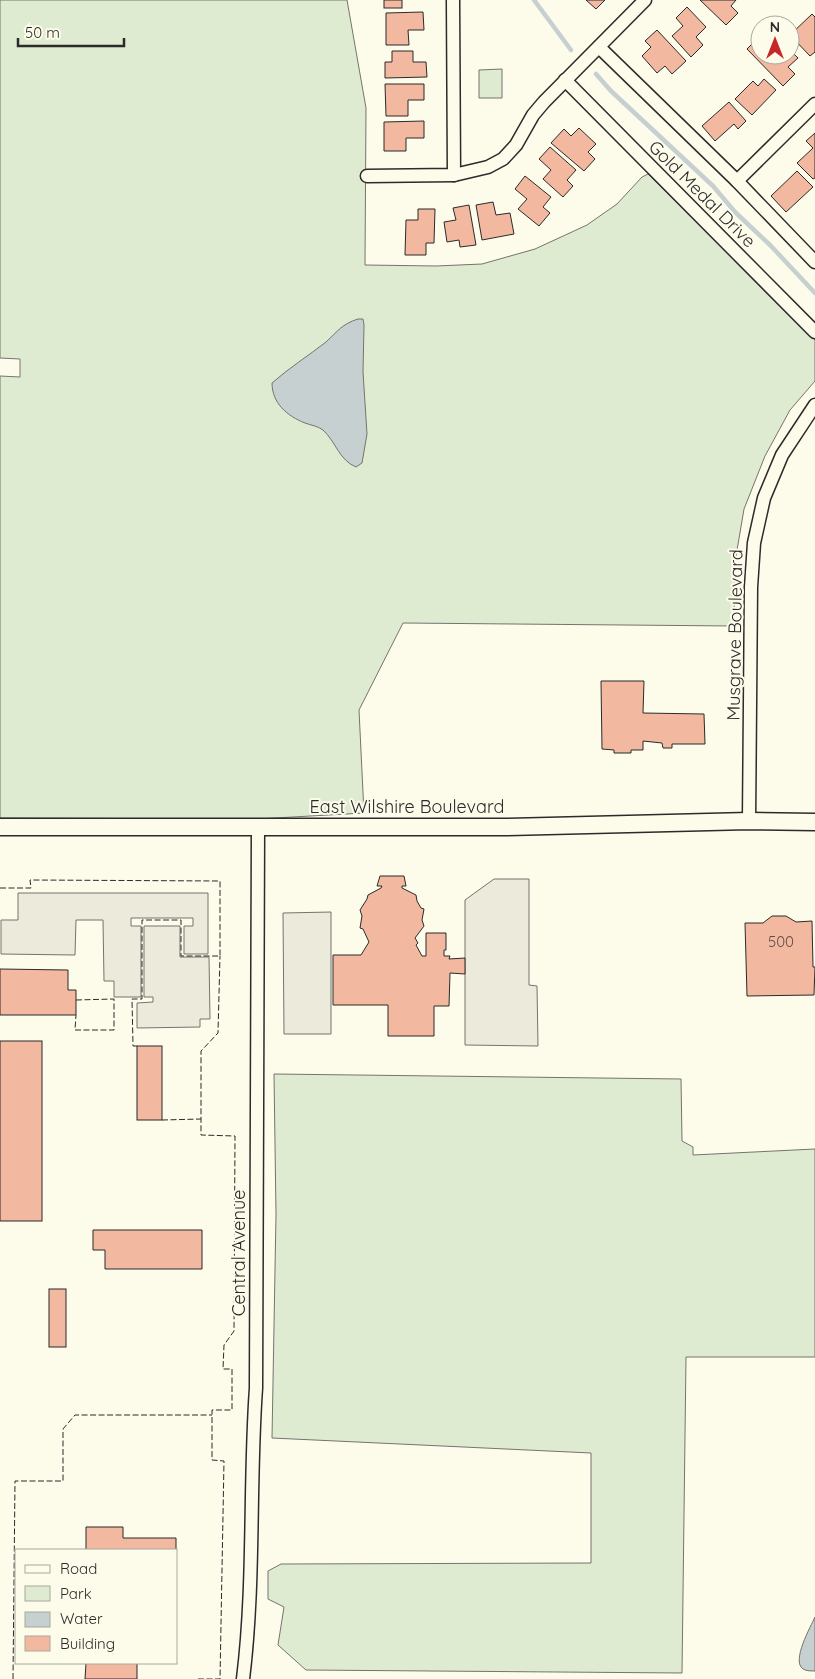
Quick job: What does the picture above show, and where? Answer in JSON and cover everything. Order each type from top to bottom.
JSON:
[{"type":"street","points":[[453,0],[454,175]]},
{"type":"street","points":[[368,176],[454,175],[488,167],[503,159],[516,145],[533,115],[645,0]]},
{"type":"street","name":"Gold Medal Drive","points":[[599,47],[737,181],[815,262]]},
{"type":"street","name":"Gold Medal Drive","points":[[565,80],[815,332]]},
{"type":"street","points":[[737,181],[815,104]]},
{"type":"street","name":"Musgrave Boulevard","points":[[750,821],[751,587],[754,543],[764,498],[782,454],[815,405]]},
{"type":"street","name":"East Wilshire Boulevard","points":[[0,827],[506,827],[750,821],[815,822]]},
{"type":"street","name":"Central Avenue","points":[[243,1679],[250,1608],[252,1439],[256,1388],[258,827]]},
{"type":"green space","points":[[0,0],[347,0],[366,108],[365,265],[436,266],[482,264],[535,249],[587,225],[617,204],[642,177],[648,174],[815,340],[815,381],[790,410],[765,456],[744,509],[735,562],[734,626],[403,623],[359,710],[364,813],[257,819],[0,818],[0,376],[20,377],[20,359],[0,358]]},
{"type":"green space","points":[[502,69],[502,98],[479,98],[479,70]]},
{"type":"green space","points":[[274,1074],[681,1079],[682,1141],[693,1147],[693,1155],[815,1149],[815,1357],[686,1357],[682,1673],[306,1670],[278,1645],[284,1607],[268,1599],[268,1571],[281,1564],[591,1563],[591,1453],[272,1438],[276,1214]]},
{"type":"shaded area","points":[[494,879],[529,879],[529,985],[537,986],[538,1046],[465,1045],[465,900]]},
{"type":"shaded area","points":[[18,893],[208,893],[208,954],[184,954],[184,926],[193,926],[193,918],[131,918],[131,926],[141,926],[141,997],[114,997],[114,981],[104,981],[103,920],[76,920],[75,955],[1,954],[1,920],[18,920]]},
{"type":"shaded area","points":[[331,912],[331,1034],[284,1034],[283,913]]},
{"type":"shaded area","points":[[144,926],[180,926],[180,957],[209,957],[210,1019],[200,1019],[200,1027],[137,1028],[137,1003],[153,1002],[153,997],[144,997]]},
{"type":"water","points":[[358,319],[363,319],[364,325],[363,372],[367,434],[362,463],[356,467],[346,460],[323,430],[292,417],[282,408],[275,397],[272,383],[326,342],[337,331]]},
{"type":"water","points":[[815,1617],[815,1671],[809,1671],[803,1669],[799,1659],[803,1643]]},
{"type":"building","points":[[384,0],[402,0],[402,8],[384,8]]},
{"type":"building","points":[[586,0],[605,0],[596,9]]},
{"type":"building","points":[[700,0],[736,0],[731,6],[738,13],[726,25]]},
{"type":"building","points":[[687,7],[706,27],[696,37],[703,45],[691,57],[672,36],[683,26],[676,18]]},
{"type":"building","points":[[423,12],[424,30],[408,30],[409,45],[386,45],[386,13]]},
{"type":"building","points":[[812,14],[815,17],[815,52],[810,56],[800,46],[800,25]]},
{"type":"building","points":[[657,30],[686,61],[672,74],[665,66],[657,73],[642,56],[651,47],[645,41]]},
{"type":"building","points":[[392,51],[413,51],[413,62],[426,62],[427,77],[385,78],[385,62],[392,62]]},
{"type":"building","points":[[763,65],[790,65],[788,67],[795,74],[783,86]]},
{"type":"building","points":[[764,79],[776,90],[752,115],[735,99],[753,81],[758,86]]},
{"type":"building","points":[[385,84],[424,84],[424,100],[408,100],[408,116],[386,116]]},
{"type":"building","points":[[729,102],[746,121],[738,129],[734,124],[715,141],[702,126]]},
{"type":"building","points":[[424,121],[424,138],[406,138],[406,151],[384,151],[384,122]]},
{"type":"building","points":[[579,128],[596,144],[588,152],[595,159],[584,171],[551,143],[564,129],[571,136]]},
{"type":"building","points":[[815,133],[815,178],[813,179],[797,163],[813,148],[806,141]]},
{"type":"building","points":[[550,147],[576,170],[567,180],[573,186],[563,197],[543,179],[551,170],[539,159]]},
{"type":"building","points":[[797,171],[813,187],[786,212],[771,196]]},
{"type":"building","points":[[525,176],[551,197],[543,207],[550,213],[539,226],[518,209],[527,199],[515,189]]},
{"type":"building","points":[[493,202],[496,215],[510,213],[514,234],[482,240],[476,205]]},
{"type":"building","points":[[469,205],[476,245],[460,247],[459,240],[447,242],[444,222],[456,220],[453,208]]},
{"type":"building","points":[[418,209],[435,209],[434,243],[426,243],[426,255],[405,255],[406,220],[418,220]]},
{"type":"building","points":[[601,681],[644,681],[643,713],[704,714],[705,744],[672,744],[672,748],[663,748],[662,743],[643,741],[643,750],[631,750],[631,753],[614,753],[614,750],[602,749]]},
{"type":"building","points":[[380,876],[404,876],[406,886],[402,886],[402,888],[416,895],[421,908],[424,909],[422,920],[424,926],[415,938],[418,943],[416,945],[422,956],[426,956],[426,933],[446,933],[444,956],[450,956],[449,959],[465,958],[465,974],[450,973],[449,1006],[434,1006],[434,1036],[388,1036],[388,1005],[333,1005],[333,955],[361,955],[369,942],[363,929],[360,928],[362,916],[360,910],[368,895],[381,888],[382,886],[377,886]]},
{"type":"building","points":[[772,916],[786,916],[796,922],[812,921],[813,967],[815,967],[814,995],[747,996],[745,923],[763,923]]},
{"type":"building","points":[[0,969],[68,970],[68,990],[76,990],[76,1015],[0,1015]]},
{"type":"building","points":[[0,1041],[42,1041],[42,1221],[0,1221]]},
{"type":"building","points":[[137,1046],[162,1046],[162,1120],[137,1120]]},
{"type":"building","points":[[93,1230],[202,1230],[202,1269],[105,1269],[105,1250],[93,1250]]},
{"type":"building","points":[[49,1289],[66,1289],[66,1347],[49,1347]]},
{"type":"building","points":[[86,1527],[123,1527],[123,1538],[176,1538],[176,1549],[86,1549]]},
{"type":"building","points":[[86,1664],[137,1664],[137,1679],[85,1679]]},
{"type":"waterway","points":[[534,0],[571,50]]},
{"type":"waterway","points":[[596,74],[611,91],[713,186],[735,212],[771,246],[815,293]]},
{"type":"fence","points":[[0,888],[31,888],[30,880],[220,881],[220,956],[181,956],[181,920],[142,920],[142,999],[132,999],[133,1046],[137,1046]]},
{"type":"fence","points":[[198,1679],[220,1679],[224,1461],[212,1460],[212,1410],[232,1410],[232,1369],[223,1369],[224,1345],[234,1331],[235,1136],[201,1135],[201,1051],[218,1033],[220,956]]},
{"type":"fence","points":[[76,1000],[114,999],[114,1030],[75,1030],[76,1015]]},
{"type":"fence","points":[[162,1120],[201,1119]]},
{"type":"fence","points":[[13,1679],[15,1481],[63,1481],[63,1429],[75,1415],[212,1415]]}]
